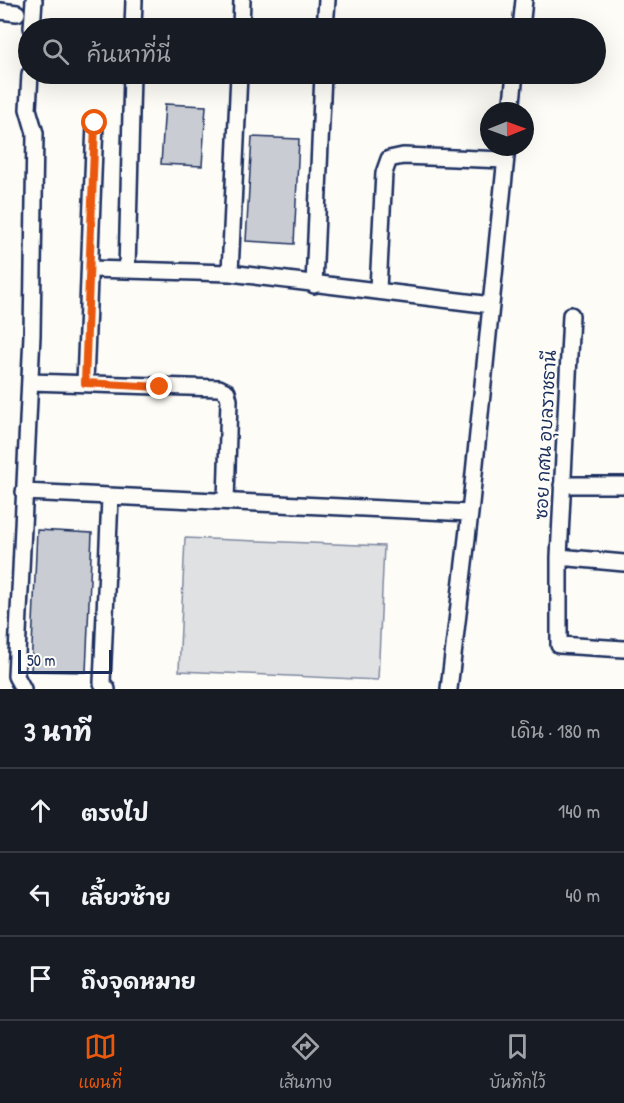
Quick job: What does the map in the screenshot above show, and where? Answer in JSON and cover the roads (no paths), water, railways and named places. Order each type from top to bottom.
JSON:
[{"type":"street","points":[[33,18],[34,0]]},
{"type":"street","points":[[133,18],[134,0]]},
{"type":"street","points":[[241,18],[242,0]]},
{"type":"street","points":[[326,18],[327,0]]},
{"type":"street","points":[[522,18],[524,0]]},
{"type":"street","points":[[0,11],[16,13]]},
{"type":"street","points":[[24,689],[16,676],[30,381],[34,133],[28,109],[29,84]]},
{"type":"street","points":[[127,270],[132,84]]},
{"type":"street","points":[[230,273],[239,84]]},
{"type":"street","points":[[314,285],[323,84]]},
{"type":"street","points":[[512,102],[514,84]]},
{"type":"street","points":[[85,383],[95,123]]},
{"type":"street","points":[[378,289],[384,173],[389,159],[403,156],[480,155]]},
{"type":"street","points":[[449,689],[470,513],[506,156]]},
{"type":"street","points":[[91,269],[230,273],[314,285],[378,289],[491,304]]},
{"type":"street","name":"ซอย กศน อุบลราชธานี","points":[[571,315],[559,557],[559,645],[624,649]]},
{"type":"street","points":[[30,381],[219,388],[226,392],[230,400],[226,501]]},
{"type":"street","points":[[562,485],[624,485]]},
{"type":"street","points":[[24,492],[110,498],[226,501],[470,513]]},
{"type":"street","points":[[107,689],[102,682],[110,498]]},
{"type":"street","points":[[559,557],[624,563]]}]
